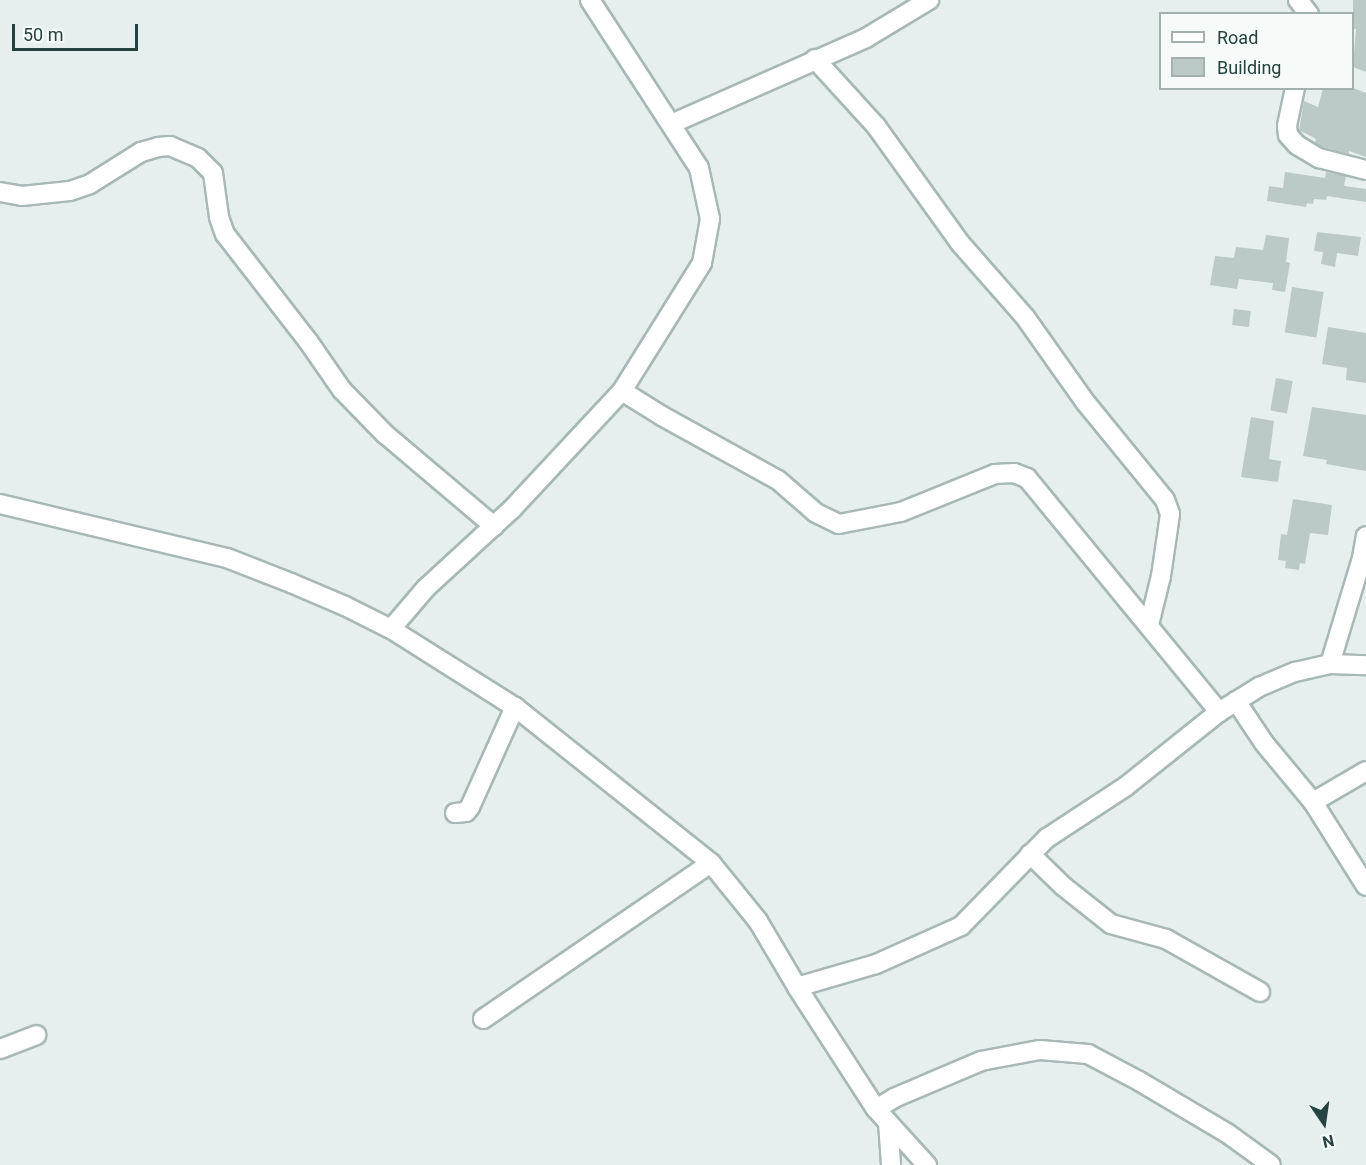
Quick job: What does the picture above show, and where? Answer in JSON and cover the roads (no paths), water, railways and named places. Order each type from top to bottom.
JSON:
[{"type":"street","points":[[392,629],[426,588],[494,526],[622,391],[702,263],[710,219],[699,168],[590,0]]},
{"type":"street","points":[[671,124],[866,38],[929,0]]},
{"type":"street","points":[[815,59],[876,126],[960,243],[1025,317],[1086,404],[1165,500],[1170,514],[1161,576],[1149,625]]},
{"type":"street","points":[[1295,90],[1287,126],[1288,135],[1297,145],[1319,158],[1366,171]]},
{"type":"street","points":[[0,192],[22,196],[70,191],[90,184],[141,152],[158,147],[170,146],[198,158],[213,173],[219,217],[225,234],[308,341],[342,390],[385,434],[494,526]]},
{"type":"street","points":[[622,391],[662,416],[778,480],[816,513],[838,524],[901,512],[995,474],[1014,473],[1027,478],[1219,712]]},
{"type":"street","points":[[0,504],[227,558],[345,606],[392,629],[515,707],[711,863],[758,921],[797,987],[882,1115],[927,1165]]},
{"type":"street","points":[[1330,664],[1362,558],[1366,536]]},
{"type":"street","points":[[797,987],[876,964],[961,926],[1047,838],[1125,787],[1219,712],[1259,687],[1296,672],[1330,664],[1366,665]]},
{"type":"street","points":[[1236,701],[1264,743],[1313,802],[1366,886]]},
{"type":"street","points":[[455,813],[466,812],[470,807],[515,707]]},
{"type":"street","points":[[1313,802],[1366,771]]},
{"type":"street","points":[[1030,854],[1063,886],[1111,924],[1166,939],[1260,992]]},
{"type":"street","points":[[483,1019],[711,863]]},
{"type":"street","points":[[0,1049],[36,1035]]},
{"type":"street","points":[[891,1165],[882,1115],[894,1098],[981,1062],[1040,1050],[1088,1054],[1227,1133],[1271,1165]]}]
